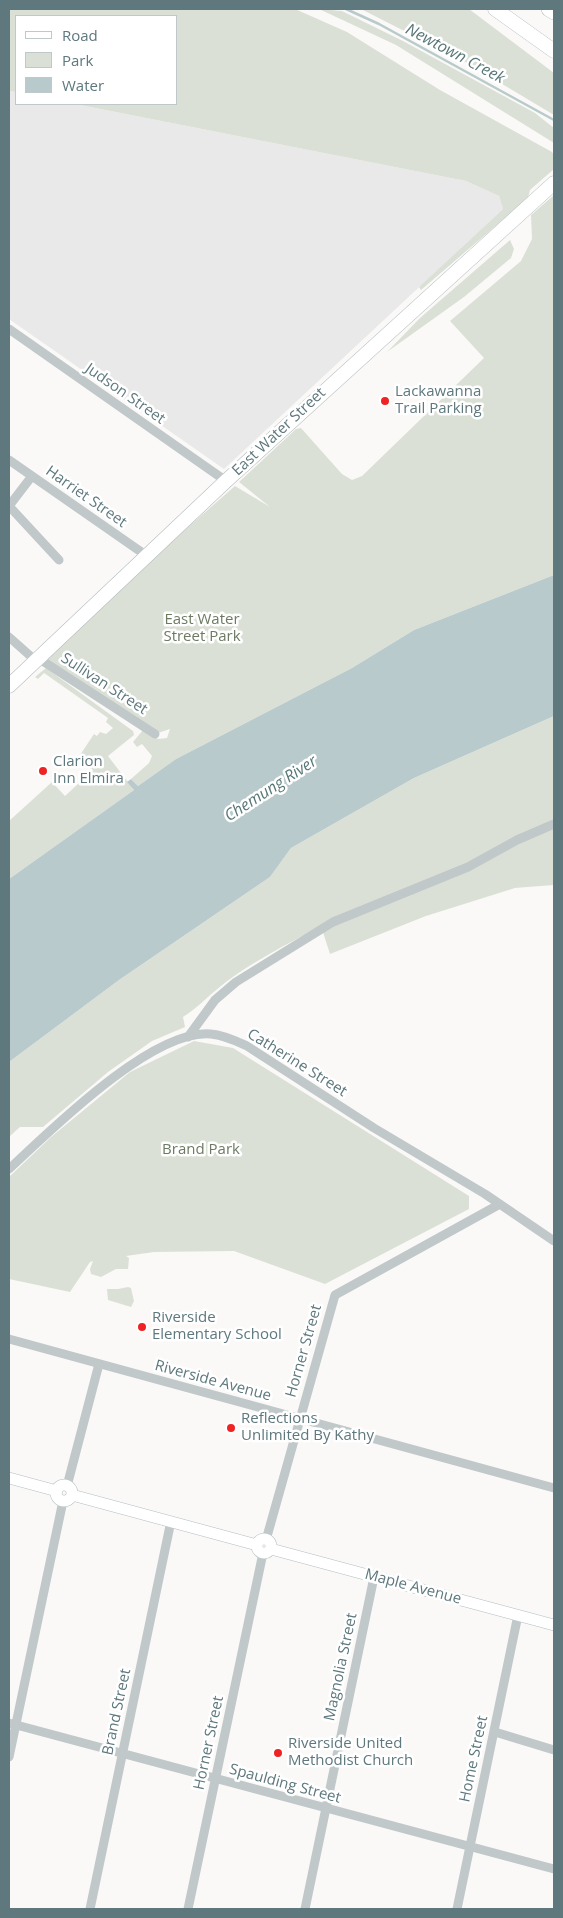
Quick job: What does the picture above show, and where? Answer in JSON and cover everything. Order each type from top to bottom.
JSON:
[{"type":"highway","points":[[549,9],[554,12]]},
{"type":"main road","points":[[496,9],[554,51]]},
{"type":"main road","name":"East Water Street","points":[[9,686],[226,481],[554,183]]},
{"type":"main road","name":"Maple Avenue","points":[[9,1478],[554,1625]]},
{"type":"street","name":"Judson Street","points":[[9,328],[226,481]]},
{"type":"street","name":"Harriet Street","points":[[9,460],[147,556]]},
{"type":"street","points":[[32,476],[9,506],[59,560]]},
{"type":"street","name":"Sullivan Street","points":[[9,637],[37,659],[155,734]]},
{"type":"street","points":[[188,1037],[215,1000],[236,982],[333,922],[468,867],[517,840],[554,824]]},
{"type":"street","name":"Catherine Street","points":[[9,1169],[59,1123],[120,1074],[167,1044],[188,1037],[210,1034],[225,1037],[247,1046],[374,1128],[500,1204],[554,1241]]},
{"type":"street","name":"Horner Street","points":[[188,1909],[264,1546],[335,1295],[500,1204]]},
{"type":"street","name":"Riverside Avenue","points":[[9,1339],[554,1488]]},
{"type":"street","points":[[9,1757],[12,1724],[65,1493],[99,1364]]},
{"type":"street","name":"Brand Street","points":[[90,1909],[171,1521]]},
{"type":"street","name":"Magnolia Street","points":[[305,1909],[374,1577]]},
{"type":"street","name":"Home Street","points":[[457,1909],[518,1615]]},
{"type":"street","name":"Spaulding Street","points":[[12,1724],[215,1780],[554,1869]]},
{"type":"street","points":[[495,1732],[554,1750]]},
{"type":"shaded area","points":[[9,91],[15,92],[15,105],[80,105],[466,181],[499,196],[503,209],[224,469],[9,319]]},
{"type":"green space","points":[[9,9],[295,9],[347,32],[440,90],[552,152],[554,155],[554,169],[530,190],[528,198],[421,290],[419,287],[503,209],[499,196],[466,181],[80,105],[178,105],[178,15],[15,15],[15,92],[9,91]]},
{"type":"green space","points":[[319,9],[342,11],[403,41],[535,113],[554,128],[554,143],[396,45]]},
{"type":"green space","points":[[361,9],[469,9],[554,73],[554,115],[467,63]]},
{"type":"green space","name":"East Water Street Park","points":[[554,195],[554,575],[414,630],[352,668],[176,759],[138,786],[131,779],[149,763],[152,756],[142,744],[137,747],[133,742],[143,730],[158,739],[167,738],[170,729],[155,734],[38,658],[235,486],[270,507],[239,482],[296,429],[301,428],[342,474],[352,480],[362,476],[484,358],[450,321],[521,261],[532,239],[531,215]]},
{"type":"green space","points":[[510,240],[514,249],[511,258],[464,297],[387,352],[420,318]]},
{"type":"green space","points":[[46,668],[133,731],[134,735],[108,756],[134,790],[9,879],[9,821],[52,782],[65,796],[93,770],[80,755],[94,734],[97,736],[100,732],[106,734],[113,728],[106,722],[108,718],[44,673],[38,679],[35,677]]},
{"type":"green space","points":[[554,716],[554,885],[515,888],[426,916],[330,954],[321,926],[239,973],[183,1017],[185,1027],[152,1041],[108,1072],[43,1127],[20,1127],[9,1137],[9,1062],[119,980],[270,877],[291,848],[414,778]]},
{"type":"green space","name":"Brand Park","points":[[194,1041],[233,1048],[469,1196],[469,1209],[325,1284],[234,1251],[154,1252],[126,1256],[129,1258],[128,1269],[116,1269],[101,1277],[91,1274],[90,1269],[93,1261],[90,1262],[70,1292],[9,1279],[9,1177],[51,1137],[130,1072]]},
{"type":"green space","points":[[131,1288],[134,1301],[131,1307],[108,1300],[107,1289]]},
{"type":"water","name":"Chemung River","points":[[554,575],[554,716],[414,778],[291,848],[270,877],[119,980],[9,1062],[9,879],[134,790],[127,782],[131,779],[138,786],[176,759],[352,668],[414,630]]},
{"type":"waterway","name":"Newtown Creek","points":[[346,9],[379,24],[554,120]]},
{"type":"place","name":"Lackawanna Trail Parking","points":[[385,401]]},
{"type":"place","name":"Clarion Inn Elmira","points":[[43,771]]},
{"type":"place","name":"Riverside Elementary School","points":[[142,1327]]},
{"type":"place","name":"Reflections Unlimited By Kathy","points":[[231,1428]]},
{"type":"place","name":"Riverside United Methodist Church","points":[[278,1753]]}]
